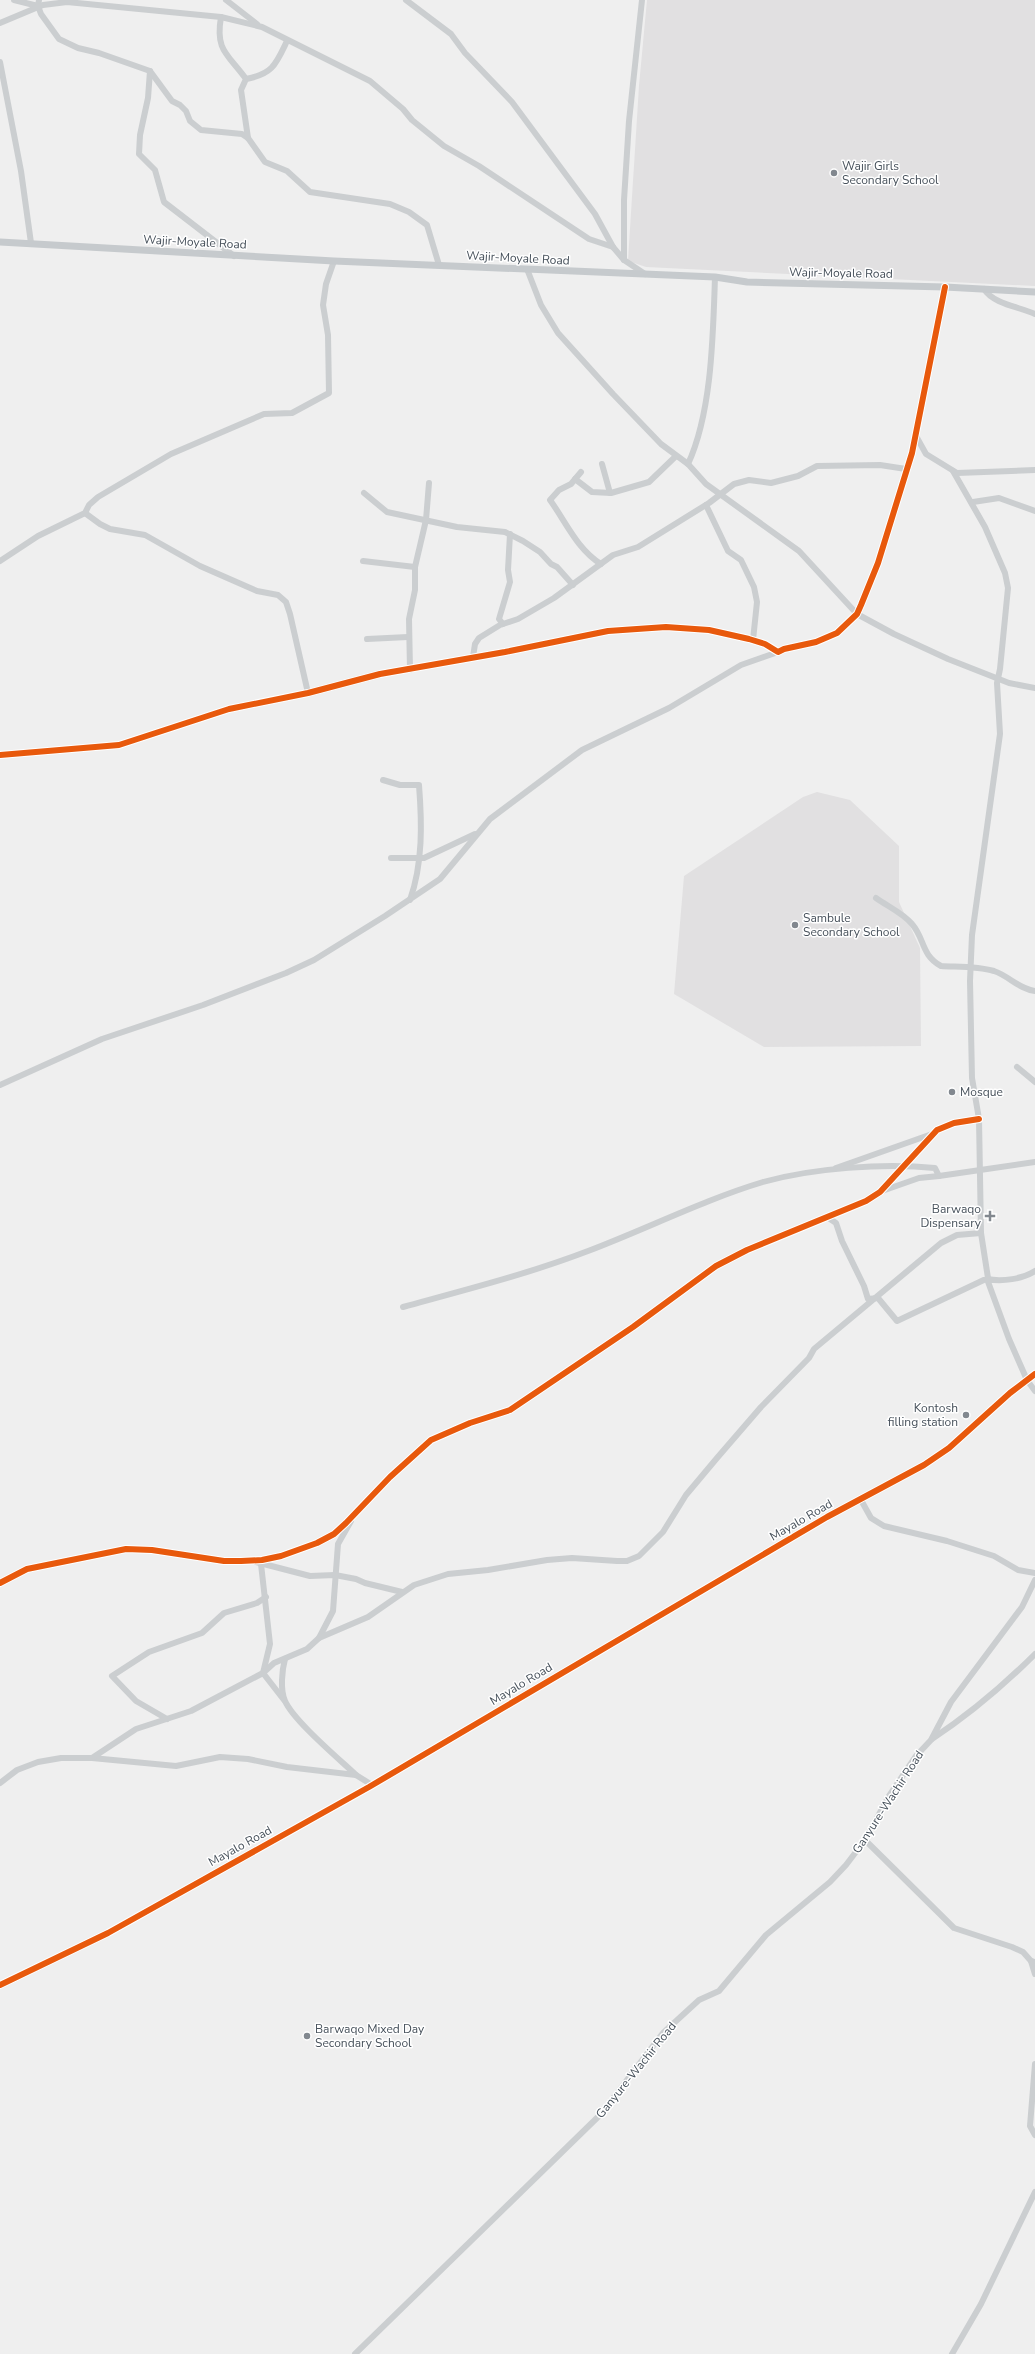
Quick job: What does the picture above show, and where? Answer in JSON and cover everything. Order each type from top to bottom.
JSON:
[{"type":"main road","name":"Wajir-Moyale Road","points":[[0,242],[334,261],[715,277],[748,282],[945,287],[1035,292]]},
{"type":"street","points":[[14,0],[39,3],[67,2],[221,16],[262,27]]},
{"type":"street","points":[[226,0],[262,27],[370,81],[403,109],[412,120],[444,146],[479,166],[589,239],[613,247]]},
{"type":"street","points":[[406,0],[451,34],[466,53],[512,102],[595,214],[613,247],[624,260],[645,274]]},
{"type":"street","points":[[624,260],[624,200],[629,121],[642,0]]},
{"type":"street","points":[[0,23],[39,3]]},
{"type":"street","points":[[39,3],[48,27],[65,42],[150,71],[172,101],[180,105],[186,111],[190,121],[201,130],[242,134],[248,138],[265,162],[287,171],[310,192],[390,204],[409,212],[427,225],[439,265]]},
{"type":"street","points":[[221,16],[218,34],[221,45],[246,79]]},
{"type":"street","points":[[248,138],[241,90],[246,79],[268,72],[278,60],[288,41]]},
{"type":"street","points":[[0,62],[22,171],[31,243]]},
{"type":"street","points":[[150,71],[148,98],[140,135],[139,154],[155,170],[164,202],[234,256]]},
{"type":"street","points":[[0,562],[38,536],[85,513],[89,505],[98,497],[171,454],[264,414],[292,413],[329,393],[328,335],[323,305],[326,284],[334,261]]},
{"type":"street","points":[[527,269],[541,304],[558,333],[661,444],[688,464],[706,484],[799,551],[857,614],[933,652],[1009,683],[1035,688]]},
{"type":"street","points":[[688,464],[696,449],[704,417],[715,277]]},
{"type":"street","points":[[0,1085],[102,1039],[203,1005],[302,966],[410,900],[440,879],[477,833],[501,810],[582,750],[669,708],[741,665],[784,649],[816,642],[837,633],[857,614],[878,563],[916,436],[945,287]]},
{"type":"street","points":[[984,289],[987,294],[1000,301],[1035,314]]},
{"type":"street","points":[[916,436],[926,454],[945,464],[954,471],[973,502],[1005,573],[1008,588],[997,685],[1000,734],[974,917],[971,967],[972,1078],[979,1119],[981,1233],[987,1279],[1027,1380],[1035,1392]]},
{"type":"street","points":[[575,479],[592,492],[610,493],[649,482],[676,456]]},
{"type":"street","points":[[602,464],[610,493]]},
{"type":"street","points":[[473,657],[475,644],[479,638],[503,624],[518,619],[573,585],[613,555],[638,547],[706,505],[734,484],[749,480],[771,483],[798,476],[814,467],[880,465],[906,468]]},
{"type":"street","points":[[954,471],[961,473],[1035,470]]},
{"type":"street","points":[[581,472],[571,484],[559,490],[550,500],[579,544],[592,559],[601,564]]},
{"type":"street","points":[[410,670],[408,637],[415,590],[415,567],[426,520],[429,483]]},
{"type":"street","points":[[364,493],[387,512],[457,527],[510,534],[540,552],[551,564],[557,566],[573,585]]},
{"type":"street","points":[[973,502],[999,498],[1035,511]]},
{"type":"street","points":[[706,505],[728,551],[741,560],[754,587],[757,602],[753,640]]},
{"type":"street","points":[[85,513],[110,529],[145,535],[200,566],[257,591],[278,595],[286,602],[290,614],[308,693]]},
{"type":"street","points":[[503,624],[499,619],[510,582],[508,570],[510,534]]},
{"type":"street","points":[[363,562],[415,567]]},
{"type":"street","points":[[0,755],[119,745],[229,709],[308,693],[380,674],[410,670],[620,629],[666,627],[701,629],[753,640],[778,652]]},
{"type":"street","points":[[367,639],[408,637]]},
{"type":"street","points":[[383,780],[400,785],[419,785],[422,817],[419,858],[416,883],[410,900]]},
{"type":"street","points":[[391,858],[424,858],[477,833]]},
{"type":"street","points":[[876,898],[912,923],[928,957],[934,962],[941,966],[971,967],[993,971],[1013,979],[1021,987],[1035,991]]},
{"type":"street","points":[[1017,1067],[1035,1082]]},
{"type":"street","points":[[830,1171],[932,1134],[954,1123],[979,1119]]},
{"type":"street","points":[[880,1192],[906,1165],[932,1134]]},
{"type":"street","points":[[0,1583],[27,1569],[126,1549],[152,1550],[224,1561],[252,1561],[281,1556],[317,1542],[334,1534],[357,1510],[431,1440],[470,1423],[510,1410],[633,1327],[716,1266],[748,1250],[866,1201],[880,1192],[919,1178],[1035,1162]]},
{"type":"street","points":[[403,1307],[495,1282],[552,1263],[763,1182],[806,1172],[906,1165],[935,1168],[939,1176]]},
{"type":"street","points":[[827,1217],[836,1223],[842,1241],[864,1286],[868,1299],[878,1298]]},
{"type":"street","points":[[92,1758],[136,1728],[191,1711],[262,1674],[274,1664],[285,1658],[307,1649],[319,1638],[368,1616],[402,1592],[435,1578],[467,1571],[572,1558],[628,1561],[639,1556],[663,1532],[686,1495],[717,1458],[761,1407],[809,1358],[814,1349],[878,1298],[945,1241],[957,1235],[981,1233]]},
{"type":"street","points":[[878,1298],[897,1321],[987,1279],[997,1281],[1018,1278],[1035,1271]]},
{"type":"street","name":"Mayalo Road","points":[[0,1986],[108,1933],[372,1785],[827,1517],[924,1465],[950,1448],[1035,1374]]},
{"type":"street","points":[[861,1500],[871,1518],[884,1526],[947,1540],[994,1556],[1018,1570],[1035,1573]]},
{"type":"street","points":[[319,1638],[333,1611],[338,1544],[357,1510]]},
{"type":"street","points":[[252,1561],[310,1576],[335,1576],[356,1579],[366,1584],[402,1592]]},
{"type":"street","points":[[261,1564],[266,1597],[270,1644],[262,1674]]},
{"type":"street","name":"Ganyure-Wachir Road","points":[[355,2354],[601,2114],[663,2033],[699,2000],[719,1991],[766,1935],[830,1882],[865,1840],[889,1796],[916,1756],[931,1740],[951,1702],[1022,1607],[1035,1580]]},
{"type":"street","points":[[167,1719],[136,1701],[112,1676],[149,1652],[202,1633],[224,1613],[257,1603],[266,1597]]},
{"type":"street","points":[[931,1740],[965,1717],[1004,1685],[1035,1654]]},
{"type":"street","points":[[284,1700],[282,1669],[285,1658]]},
{"type":"street","points":[[262,1674],[284,1700],[292,1714],[356,1775],[372,1785]]},
{"type":"street","points":[[0,1783],[17,1770],[38,1762],[62,1758],[92,1758],[176,1766],[220,1757],[356,1775]]},
{"type":"street","points":[[865,1840],[954,1928],[1023,1952],[1033,1961],[1035,1974]]},
{"type":"street","points":[[1035,2064],[1030,2126],[1035,2135]]},
{"type":"street","points":[[952,2354],[981,2304],[1035,2192]]},
{"type":"shaded area","name":"Wajir Girls Secondary School","points":[[647,0],[1035,0],[1035,286],[646,267],[628,261],[639,86]]},
{"type":"shaded area","name":"Sambule Secondary School","points":[[817,792],[850,800],[899,846],[899,902],[920,948],[921,1046],[764,1047],[674,994],[684,876],[803,797]]},
{"type":"cycle path","points":[[0,755],[119,745],[229,709],[308,693],[380,674],[505,652],[608,631],[666,627],[709,630],[765,644],[778,652],[784,649],[816,642],[837,633],[857,614],[878,563],[912,453],[945,287]]},
{"type":"cycle path","points":[[0,1583],[27,1569],[126,1549],[152,1550],[224,1561],[241,1561],[262,1560],[281,1556],[317,1543],[334,1534],[390,1477],[431,1440],[470,1423],[510,1410],[633,1327],[716,1266],[747,1250],[866,1201],[880,1192],[937,1130],[954,1123],[979,1119]]},
{"type":"cycle path","points":[[0,1985],[108,1933],[369,1787],[827,1517],[924,1465],[949,1448],[1010,1393],[1035,1374]]},
{"type":"place","name":"Wajir Girls Secondary School","points":[[834,173]]},
{"type":"place","name":"Sambule Secondary School","points":[[795,925]]},
{"type":"place","name":"Mosque","points":[[952,1092]]},
{"type":"place","name":"Barwaqo Dispensary","points":[[990,1216]]},
{"type":"place","name":"Kontosh filling station","points":[[966,1415]]},
{"type":"place","name":"Barwaqo Mixed Day Secondary School","points":[[307,2036]]}]
